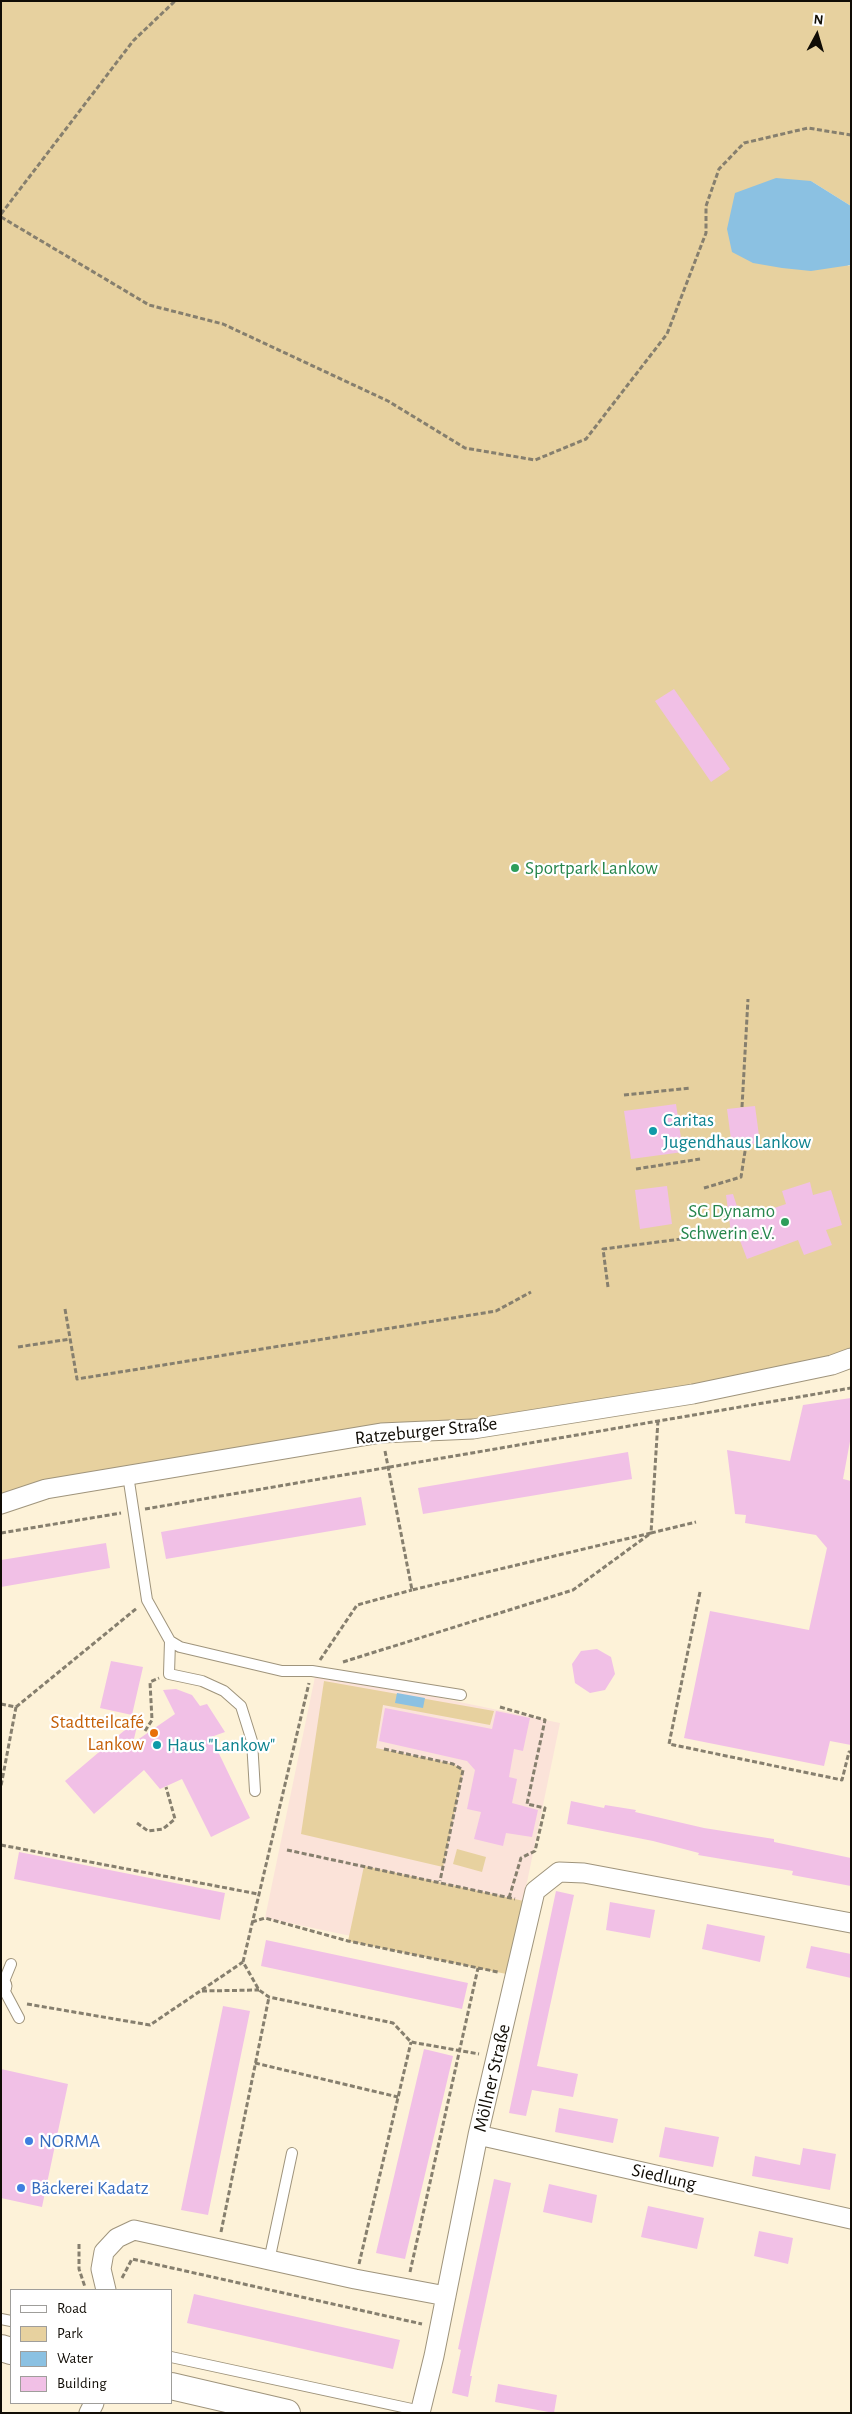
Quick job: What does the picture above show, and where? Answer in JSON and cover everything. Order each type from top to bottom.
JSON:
[{"type":"street","name":"Ratzeburger Straße","points":[[1,1504],[46,1489],[381,1434],[473,1429],[674,1397],[832,1365],[851,1358]]},
{"type":"street","name":"Möllner Straße","points":[[421,2412],[440,2328],[478,2135],[535,1891],[559,1872],[584,1873],[851,1923]]},
{"type":"street","name":"Siedlung","points":[[478,2135],[851,2219]]},
{"type":"street","points":[[106,2288],[101,2269],[104,2252],[118,2238],[134,2230],[269,2261],[446,2296]]},
{"type":"street","points":[[172,2386],[287,2413]]},
{"type":"lane","points":[[128,1475],[147,1600],[170,1641],[169,1674],[202,1681],[224,1691],[241,1706],[252,1741],[255,1791]]},
{"type":"lane","points":[[170,1641],[180,1646],[282,1671],[312,1672],[461,1695]]},
{"type":"lane","points":[[11,1964],[4,1991],[19,2018]]},
{"type":"lane","points":[[269,2261],[292,2153]]},
{"type":"lane","points":[[172,2357],[421,2412]]},
{"type":"path","points":[[175,1],[134,40],[1,216],[149,305],[223,324],[388,401],[465,448],[535,460],[586,438],[667,334],[706,233],[706,206],[719,169],[744,143],[808,128],[851,135]]},
{"type":"path","points":[[742,1108],[748,999]]},
{"type":"path","points":[[624,1095],[691,1088]]},
{"type":"path","points":[[704,1188],[741,1177],[746,1145]]},
{"type":"path","points":[[636,1168],[700,1159]]},
{"type":"path","points":[[608,1287],[603,1249],[712,1235]]},
{"type":"path","points":[[65,1309],[77,1379],[496,1311],[531,1292]]},
{"type":"path","points":[[18,1347],[70,1339]]},
{"type":"path","points":[[1,1533],[851,1388]]},
{"type":"path","points":[[312,1672],[573,1590],[650,1532],[658,1420]]},
{"type":"path","points":[[381,1434],[412,1590]]},
{"type":"path","points":[[496,2057],[411,2042],[393,2023],[269,1997],[259,1990],[243,1962],[312,1672],[357,1605],[696,1522]]},
{"type":"path","points":[[700,1592],[669,1744],[842,1780],[849,1752],[851,1752]]},
{"type":"path","points":[[1,1786],[16,1707],[147,1600]]},
{"type":"path","points":[[145,1731],[152,1720],[150,1682],[169,1674]]},
{"type":"path","points":[[1,1704],[16,1707]]},
{"type":"path","points":[[500,1707],[545,1720],[527,1804],[545,1808],[535,1851],[521,1858],[509,1898]]},
{"type":"path","points":[[384,1749],[453,1764],[463,1770],[440,1881]]},
{"type":"path","points":[[137,1823],[148,1831],[163,1830],[175,1819],[166,1787]]},
{"type":"path","points":[[1,1845],[258,1894]]},
{"type":"path","points":[[287,1850],[440,1881],[532,1903]]},
{"type":"path","points":[[252,1922],[265,1918],[348,1941],[516,1976]]},
{"type":"path","points":[[4,1991],[150,2025],[243,1962]]},
{"type":"path","points":[[406,2289],[478,1968]]},
{"type":"path","points":[[201,1991],[259,1990]]},
{"type":"path","points":[[218,2250],[269,1997]]},
{"type":"path","points":[[355,2279],[411,2042]]},
{"type":"path","points":[[255,2062],[398,2096]]},
{"type":"path","points":[[79,2244],[79,2269],[86,2289]]},
{"type":"path","points":[[106,2288],[119,2283],[132,2259],[440,2328]]},
{"type":"shaded area","points":[[316,1672],[560,1723],[509,1969],[265,1918]]},
{"type":"green space","points":[[1,1],[851,1],[851,206],[811,181],[848,266],[851,265],[851,1358],[768,1379],[381,1434],[1,1504]]},
{"type":"green space","points":[[324,1681],[494,1711],[490,1725],[383,1705],[376,1748],[453,1764],[463,1770],[443,1867],[301,1834]]},
{"type":"green space","points":[[457,1849],[486,1857],[482,1872],[453,1864]]},
{"type":"green space","points":[[364,1866],[533,1903],[516,1976],[348,1941]]},
{"type":"water","points":[[776,178],[811,181],[851,206],[851,265],[811,271],[782,268],[753,263],[732,252],[727,229],[735,193]]},
{"type":"water","points":[[397,1693],[425,1698],[423,1708],[395,1703]]},
{"type":"building","points":[[674,689],[730,769],[711,782],[655,701]]},
{"type":"building","name":"Caritas Jugendhaus Lankow","points":[[676,1104],[683,1152],[631,1159],[624,1111]]},
{"type":"building","points":[[755,1106],[760,1143],[732,1147],[727,1109]]},
{"type":"building","name":"SG Dynamo Schwerin e.V.","points":[[810,1182],[813,1195],[831,1190],[842,1225],[826,1230],[832,1245],[804,1255],[798,1240],[747,1259],[739,1238],[732,1240],[726,1195],[733,1194],[741,1219],[786,1204],[782,1191]]},
{"type":"building","points":[[667,1186],[672,1224],[640,1229],[635,1190]]},
{"type":"building","points":[[851,1398],[851,1436],[843,1479],[851,1481],[851,1745],[830,1741],[824,1766],[684,1738],[710,1611],[809,1630],[827,1548],[816,1535],[745,1523],[746,1515],[735,1514],[727,1450],[790,1461],[803,1405]]},
{"type":"building","points":[[628,1452],[632,1479],[423,1514],[418,1488]]},
{"type":"building","points":[[361,1497],[366,1525],[166,1559],[161,1532]]},
{"type":"building","points":[[106,1543],[110,1568],[1,1587],[1,1560]]},
{"type":"building","points":[[597,1649],[611,1657],[615,1674],[605,1690],[590,1693],[575,1683],[572,1664],[581,1651]]},
{"type":"building","points":[[111,1661],[143,1667],[132,1715],[100,1708]]},
{"type":"building","name":"Haus \"Lankow\"","points":[[176,1689],[192,1695],[200,1706],[207,1704],[225,1732],[211,1737],[250,1818],[211,1837],[182,1779],[160,1789],[144,1770],[94,1814],[65,1781],[139,1718],[133,1743],[175,1714],[163,1690]]},
{"type":"building","points":[[385,1708],[492,1729],[496,1711],[530,1718],[523,1751],[514,1749],[509,1777],[517,1779],[512,1803],[538,1810],[532,1837],[506,1833],[503,1846],[474,1839],[481,1812],[467,1809],[475,1770],[467,1761],[379,1741]]},
{"type":"building","points":[[571,1801],[604,1808],[605,1805],[636,1810],[635,1812],[704,1828],[774,1839],[774,1842],[851,1858],[851,1886],[792,1875],[793,1871],[698,1855],[699,1853],[653,1841],[567,1824]]},
{"type":"building","points":[[19,1852],[225,1893],[220,1920],[14,1879]]},
{"type":"building","points":[[556,1891],[574,1895],[537,2066],[578,2074],[573,2097],[532,2090],[526,2116],[509,2113]]},
{"type":"building","points":[[610,1902],[655,1910],[650,1938],[606,1930]]},
{"type":"building","points":[[707,1924],[765,1936],[760,1962],[702,1949]]},
{"type":"building","points":[[266,1940],[468,1983],[462,2009],[261,1966]]},
{"type":"building","points":[[811,1946],[851,1954],[851,1978],[806,1968]]},
{"type":"building","points":[[223,2006],[250,2011],[208,2215],[181,2210]]},
{"type":"building","points":[[424,2049],[453,2056],[405,2259],[376,2253]]},
{"type":"building","name":"NORMA","points":[[1,2069],[68,2084],[42,2207],[1,2198]]},
{"type":"building","points":[[559,2108],[618,2119],[613,2143],[555,2132]]},
{"type":"building","points":[[665,2127],[719,2137],[713,2167],[659,2157]]},
{"type":"building","points":[[803,2148],[836,2154],[830,2190],[752,2176],[755,2156],[800,2165]]},
{"type":"building","points":[[494,2179],[511,2183],[470,2376],[472,2376],[468,2397],[452,2393],[461,2350],[458,2349]]},
{"type":"building","points":[[549,2184],[597,2195],[592,2223],[543,2212]]},
{"type":"building","points":[[648,2206],[704,2218],[697,2249],[641,2237]]},
{"type":"building","points":[[759,2231],[793,2238],[788,2264],[754,2256]]},
{"type":"building","points":[[194,2294],[400,2340],[393,2369],[187,2323]]},
{"type":"building","points":[[498,2384],[557,2395],[554,2413],[495,2402]]},
{"type":"place","name":"Sportpark Lankow","points":[[515,868]]},
{"type":"place","name":"Caritas Jugendhaus Lankow","points":[[653,1131]]},
{"type":"place","name":"SG Dynamo Schwerin e.V.","points":[[785,1222]]},
{"type":"place","name":"Stadtteilcafé Lankow","points":[[154,1733]]},
{"type":"place","name":"Haus \"Lankow\"","points":[[157,1745]]},
{"type":"place","name":"NORMA","points":[[29,2141]]},
{"type":"place","name":"Bäckerei Kadatz","points":[[21,2188]]}]
